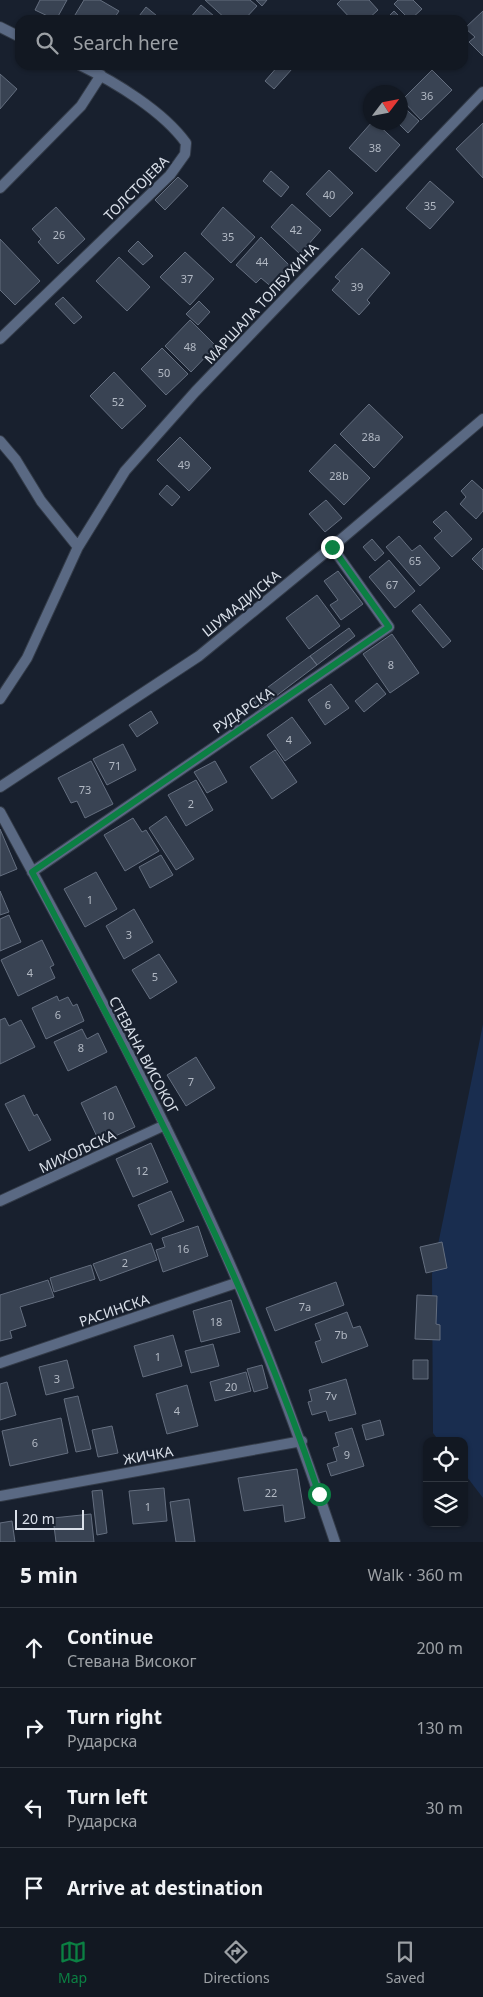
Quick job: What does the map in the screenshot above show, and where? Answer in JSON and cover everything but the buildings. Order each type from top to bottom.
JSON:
[{"type":"street","points":[[2,31],[15,35]]},
{"type":"street","name":"ТОЛСТОЈЕВА","points":[[0,339],[170,175],[185,154],[186,143],[179,133],[124,90],[90,70]]},
{"type":"street","points":[[0,188],[80,106],[101,75]]},
{"type":"street","name":"МАРШАЛА ТОЛБУХИНА","points":[[0,699],[26,658],[78,547],[106,498],[138,456],[202,385],[483,92]]},
{"type":"street","name":"ШУМАДИЈСКА","points":[[0,786],[199,656],[332,547],[483,419]]},
{"type":"street","points":[[0,441],[16,460],[41,501],[78,547]]},
{"type":"street","name":"РУДАРСКА","points":[[32,872],[389,627],[332,547]]},
{"type":"street","name":"СТЕВАНА ВИСОКОГ","points":[[0,812],[165,1125],[217,1235],[302,1441],[335,1542]]},
{"type":"street","name":"МИХОЉСКА","points":[[0,1201],[165,1125]]},
{"type":"street","name":"РАСИНСКА","points":[[0,1363],[236,1282]]},
{"type":"street","name":"ЖИЧКА","points":[[0,1496],[302,1441]]},
{"type":"shaded area","points":[[483,1024],[483,1498],[468,1478],[468,1437],[436,1437],[433,1433],[432,1274]]},
{"type":"route","points":[[319,1494],[302,1441],[217,1235],[165,1125],[32,872],[389,627],[332,547]]}]
